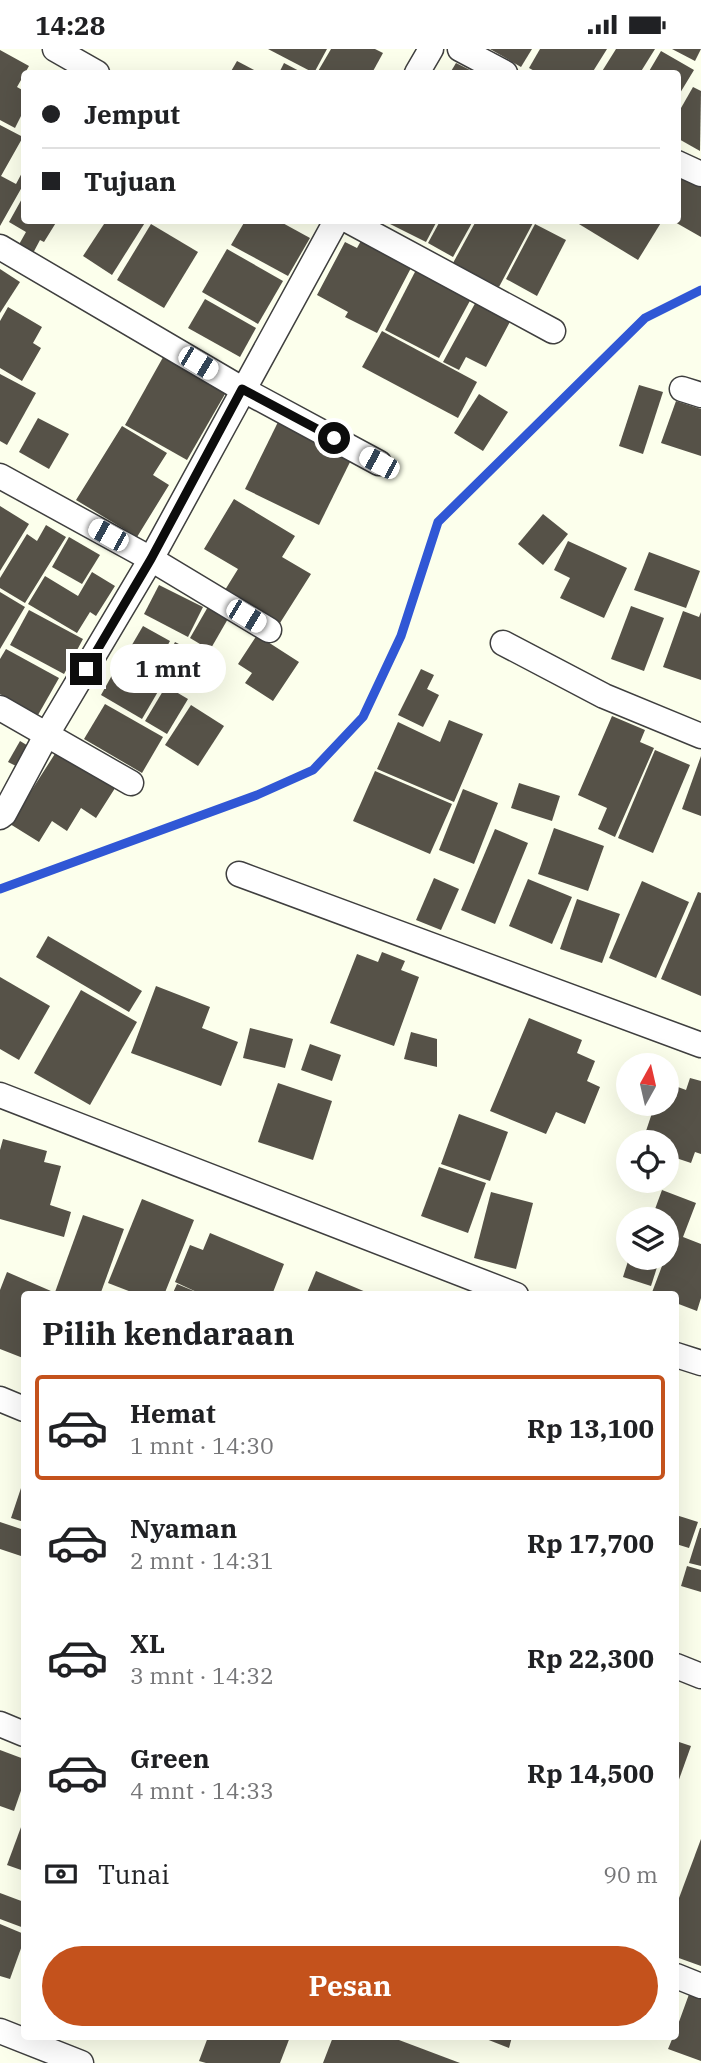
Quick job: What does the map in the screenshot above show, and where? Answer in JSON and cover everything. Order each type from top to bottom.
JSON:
[{"type":"street","points":[[55,49],[92,70]]},
{"type":"street","points":[[419,70],[430,49]]},
{"type":"street","points":[[460,49],[499,70]]},
{"type":"street","points":[[681,165],[701,174]]},
{"type":"street","points":[[0,817],[151,559],[334,224]]},
{"type":"street","points":[[355,224],[553,331]]},
{"type":"street","points":[[0,247],[242,389],[379,463]]},
{"type":"street","points":[[0,477],[151,559],[270,630]]},
{"type":"street","points":[[503,643],[604,696],[701,736]]},
{"type":"street","points":[[0,708],[131,783]]},
{"type":"street","points":[[239,874],[701,1045]]},
{"type":"street","points":[[0,1095],[506,1291]]},
{"type":"street","points":[[679,1356],[701,1363]]},
{"type":"street","points":[[0,1399],[21,1408]]},
{"type":"street","points":[[679,1667],[701,1676]]},
{"type":"street","points":[[0,1724],[21,1733]]},
{"type":"street","points":[[679,1977],[701,1986]]},
{"type":"street","points":[[0,2031],[21,2039]]},
{"type":"street","points":[[23,2040],[81,2063]]},
{"type":"building","points":[[268,49],[327,49],[316,70],[308,70]]},
{"type":"building","points":[[331,49],[375,49],[383,53],[374,70],[319,70]]},
{"type":"building","points":[[490,49],[532,49],[521,67]]},
{"type":"building","points":[[540,49],[607,49],[594,70],[529,68]]},
{"type":"building","points":[[616,49],[655,49],[642,70],[603,70]]},
{"type":"building","points":[[672,49],[701,49],[695,61]]},
{"type":"building","points":[[0,50],[29,66],[27,70],[21,70],[21,80],[17,87],[21,89],[21,116],[15,128],[0,120]]},
{"type":"building","points":[[661,51],[694,70],[681,91],[681,70],[650,70]]},
{"type":"building","points":[[237,61],[254,70],[232,70]]},
{"type":"building","points":[[284,63],[297,70],[280,70]]},
{"type":"building","points":[[456,63],[470,70],[452,70]]},
{"type":"building","points":[[693,87],[701,91],[700,151],[681,140],[681,108]]},
{"type":"building","points":[[0,125],[21,136],[1,176],[16,184],[21,175],[21,189],[0,226]]},
{"type":"building","points":[[681,172],[701,184],[701,237],[678,224],[681,224]]},
{"type":"building","points":[[21,200],[21,224],[55,224],[44,242],[40,240],[31,257],[17,248],[26,232],[9,222]]},
{"type":"building","points":[[104,224],[144,224],[112,275],[83,256]]},
{"type":"building","points":[[151,224],[198,252],[164,308],[117,280]]},
{"type":"building","points":[[243,224],[284,224],[310,238],[288,276],[231,245]]},
{"type":"building","points":[[390,224],[435,224],[426,242]]},
{"type":"building","points":[[438,224],[471,224],[453,257],[428,243]]},
{"type":"building","points":[[474,224],[532,224],[499,287],[453,263]]},
{"type":"building","points":[[535,224],[566,240],[537,296],[506,279]]},
{"type":"building","points":[[579,224],[660,224],[638,260]]},
{"type":"building","points":[[362,239],[412,266],[377,333],[345,317],[348,312],[317,295],[345,242],[357,248]]},
{"type":"building","points":[[227,249],[283,281],[258,324],[202,292]]},
{"type":"building","points":[[417,268],[472,297],[439,358],[385,330]]},
{"type":"building","points":[[0,269],[20,282],[0,313]]},
{"type":"building","points":[[478,298],[513,316],[486,367],[466,357],[459,370],[443,362]]},
{"type":"building","points":[[205,299],[256,328],[240,357],[188,328]]},
{"type":"building","points":[[8,307],[42,327],[33,343],[41,348],[22,381],[0,368],[0,321]]},
{"type":"building","points":[[382,331],[477,382],[458,418],[362,367]]},
{"type":"building","points":[[166,352],[229,387],[187,460],[125,425]]},
{"type":"building","points":[[0,374],[36,393],[7,445],[0,441]]},
{"type":"building","points":[[639,385],[663,392],[643,454],[619,446]]},
{"type":"building","points":[[479,394],[508,412],[483,451],[454,433]]},
{"type":"building","points":[[676,401],[701,409],[701,456],[661,443]]},
{"type":"building","points":[[38,418],[69,434],[49,469],[19,452]]},
{"type":"building","points":[[278,422],[352,458],[319,525],[245,489]]},
{"type":"building","points":[[122,426],[167,453],[153,475],[169,485],[137,537],[76,500]]},
{"type":"building","points":[[234,499],[295,536],[282,557],[311,574],[280,623],[225,590],[238,569],[204,549]]},
{"type":"building","points":[[0,506],[29,524],[0,571]]},
{"type":"building","points":[[543,514],[568,534],[543,565],[518,544]]},
{"type":"building","points":[[46,525],[66,537],[25,603],[0,588],[0,578],[27,534],[37,541]]},
{"type":"building","points":[[69,537],[100,555],[82,584],[52,567]]},
{"type":"building","points":[[568,541],[627,568],[604,618],[560,598],[570,578],[554,570]]},
{"type":"building","points":[[649,552],[700,571],[686,608],[634,590]]},
{"type":"building","points":[[92,572],[115,586],[96,616],[90,612],[77,633],[28,604],[45,576],[78,596]]},
{"type":"building","points":[[159,585],[203,607],[188,637],[144,614]]},
{"type":"building","points":[[0,592],[25,607],[0,649]]},
{"type":"building","points":[[209,605],[229,617],[210,650],[190,638]]},
{"type":"building","points":[[631,606],[664,618],[644,671],[611,659]]},
{"type":"building","points":[[29,610],[83,639],[64,674],[10,645]]},
{"type":"building","points":[[683,611],[699,617],[701,612],[701,680],[663,667]]},
{"type":"building","points":[[143,626],[170,641],[154,671],[126,655]]},
{"type":"building","points":[[257,635],[299,662],[273,701],[245,683],[252,673],[238,664]]},
{"type":"building","points":[[175,642],[204,657],[187,688],[158,674]]},
{"type":"building","points":[[6,649],[59,678],[38,715],[0,694],[0,659]]},
{"type":"building","points":[[121,659],[163,683],[142,719],[101,695]]},
{"type":"building","points":[[421,669],[434,675],[427,689],[439,695],[423,727],[398,715]]},
{"type":"building","points":[[166,686],[188,699],[167,734],[145,721]]},
{"type":"building","points":[[105,704],[163,737],[142,773],[84,739]]},
{"type":"building","points":[[191,705],[224,726],[198,766],[165,745]]},
{"type":"building","points":[[612,716],[645,730],[640,742],[654,748],[615,837],[598,829],[607,808],[578,795]]},
{"type":"building","points":[[449,720],[483,734],[454,802],[377,769],[398,722],[440,742]]},
{"type":"building","points":[[20,741],[35,750],[24,770],[8,762]]},
{"type":"building","points":[[58,749],[117,785],[96,818],[81,808],[67,831],[52,821],[39,842],[10,824]]},
{"type":"building","points":[[655,750],[690,765],[653,853],[618,838]]},
{"type":"building","points":[[701,756],[701,816],[682,809]]},
{"type":"building","points":[[375,771],[452,804],[430,854],[353,821]]},
{"type":"building","points":[[519,783],[560,796],[552,821],[511,808]]},
{"type":"building","points":[[463,789],[498,803],[474,864],[439,850]]},
{"type":"building","points":[[554,828],[604,846],[588,891],[538,874]]},
{"type":"building","points":[[495,829],[528,843],[495,924],[461,910]]},
{"type":"building","points":[[434,878],[459,889],[441,930],[416,920]]},
{"type":"building","points":[[528,879],[572,897],[552,944],[509,926]]},
{"type":"building","points":[[642,881],[689,902],[656,978],[609,958]]},
{"type":"building","points":[[698,892],[701,893],[701,996],[661,979]]},
{"type":"building","points":[[577,899],[620,914],[602,963],[560,949]]},
{"type":"building","points":[[48,936],[142,991],[129,1012],[36,957]]},
{"type":"building","points":[[382,952],[405,961],[401,970],[419,977],[394,1046],[330,1023],[357,954],[378,962]]},
{"type":"building","points":[[0,977],[50,1006],[19,1060],[0,1049]]},
{"type":"building","points":[[156,986],[210,1007],[202,1028],[238,1042],[221,1086],[131,1053]]},
{"type":"building","points":[[81,990],[137,1022],[90,1105],[34,1073]]},
{"type":"building","points":[[529,1018],[582,1040],[577,1053],[595,1061],[587,1081],[600,1087],[585,1124],[556,1112],[546,1134],[490,1111]]},
{"type":"building","points":[[250,1028],[293,1039],[285,1068],[243,1058]]},
{"type":"building","points":[[411,1032],[437,1039],[437,1067],[404,1059]]},
{"type":"building","points":[[310,1044],[341,1055],[332,1081],[301,1070]]},
{"type":"building","points":[[690,1078],[701,1081],[701,1154],[695,1152],[691,1163],[679,1159],[679,1130],[646,1130],[651,1117],[679,1117],[679,1087],[686,1090]]},
{"type":"building","points":[[278,1083],[332,1101],[313,1160],[258,1142]]},
{"type":"building","points":[[459,1114],[508,1132],[490,1181],[441,1164]]},
{"type":"building","points":[[3,1139],[47,1151],[44,1162],[61,1166],[50,1205],[71,1212],[64,1237],[0,1219],[0,1150]]},
{"type":"building","points":[[439,1167],[486,1183],[468,1233],[421,1216]]},
{"type":"building","points":[[491,1192],[533,1203],[516,1269],[474,1258]]},
{"type":"building","points":[[661,1193],[670,1193],[696,1203],[683,1237],[701,1244],[701,1298],[697,1311],[679,1304],[679,1291],[653,1291],[660,1270],[679,1270],[679,1207],[656,1207]]},
{"type":"building","points":[[142,1199],[194,1220],[166,1291],[129,1291],[108,1283]]},
{"type":"building","points":[[83,1215],[124,1229],[101,1291],[55,1291]]},
{"type":"building","points":[[210,1233],[284,1264],[274,1291],[194,1291],[175,1282],[190,1245],[203,1250]]},
{"type":"building","points":[[625,1270],[656,1270],[651,1286],[623,1277]]},
{"type":"building","points":[[316,1271],[364,1291],[308,1291]]},
{"type":"building","points":[[7,1272],[51,1291],[21,1291],[21,1357],[0,1349],[0,1290]]},
{"type":"building","points":[[177,1284],[194,1291],[174,1291]]},
{"type":"building","points":[[21,1488],[21,1521],[11,1518]]},
{"type":"building","points":[[679,1516],[698,1522],[689,1548],[679,1545]]},
{"type":"building","points":[[0,1522],[21,1529],[21,1556],[0,1549]]},
{"type":"building","points":[[701,1528],[701,1566],[689,1563]]},
{"type":"building","points":[[687,1566],[701,1570],[701,1592],[681,1586]]},
{"type":"building","points":[[679,1742],[691,1746],[679,1780]]},
{"type":"building","points":[[0,1750],[21,1758],[21,1791],[14,1811],[0,1806]]},
{"type":"building","points":[[21,1827],[21,1870],[7,1865]]},
{"type":"building","points":[[701,1839],[701,1966],[679,1958],[679,1898]]},
{"type":"building","points":[[0,1893],[21,1901],[21,1927],[0,1919]]},
{"type":"building","points":[[0,1924],[21,1933],[21,1948],[10,1979],[0,1976]]},
{"type":"building","points":[[692,1986],[701,1989],[701,2061],[668,2049],[672,2040],[679,2040],[679,2022]]},
{"type":"building","points":[[207,2040],[289,2040],[280,2063],[199,2061]]},
{"type":"building","points":[[332,2040],[399,2040],[460,2063],[323,2063]]},
{"type":"building","points":[[489,2040],[511,2040],[509,2048]]},
{"type":"waterway","points":[[0,889],[257,795],[313,770],[363,717],[401,636],[438,522],[645,318],[701,290]]},
{"type":"route","points":[[86,669],[151,559],[242,389],[334,438]]}]
